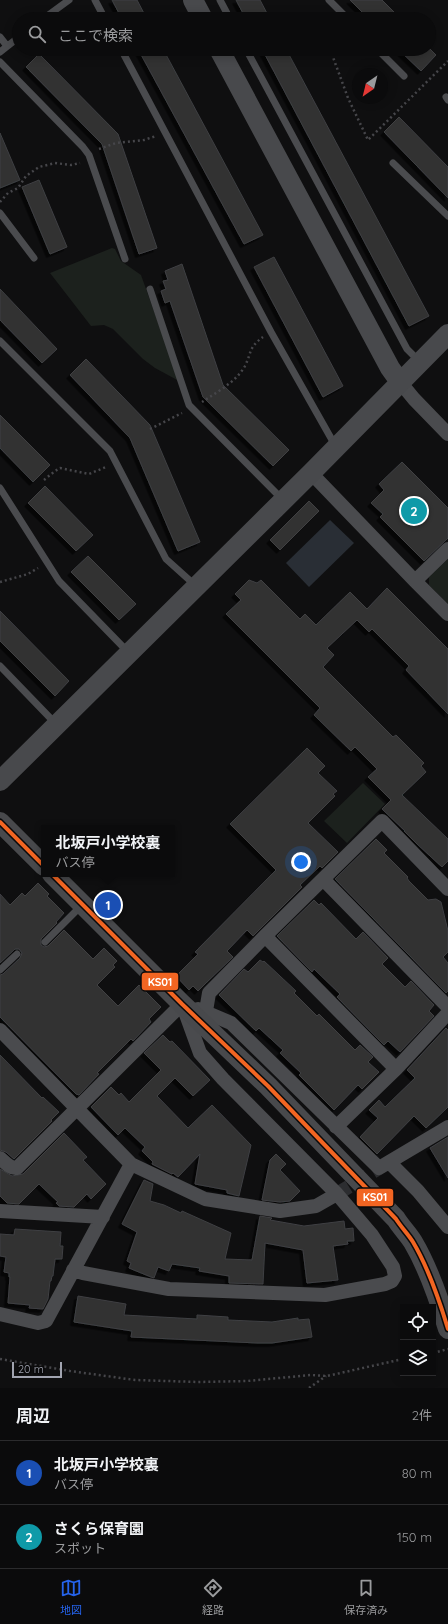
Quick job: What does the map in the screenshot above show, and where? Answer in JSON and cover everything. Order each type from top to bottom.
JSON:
[{"type":"street","points":[[192,0],[199,12]]},
{"type":"street","points":[[223,56],[390,368],[414,400],[448,434]]},
{"type":"street","points":[[0,780],[128,652],[284,500],[448,334]]},
{"type":"street","points":[[311,472],[448,614]]},
{"type":"street","points":[[415,581],[448,549]]},
{"type":"street","points":[[206,1011],[209,993],[264,936],[382,821],[448,888]]},
{"type":"street","points":[[0,822],[41,863]]},
{"type":"street","points":[[55,877],[182,1004],[268,1086],[396,1219],[412,1241],[427,1268],[448,1329]]},
{"type":"street","points":[[323,879],[448,1007]]},
{"type":"street","points":[[264,936],[396,1069]]},
{"type":"street","points":[[182,1004],[206,1011],[231,1023],[379,1168],[448,1127]]},
{"type":"street","points":[[0,1158],[10,1166],[17,1168],[182,1004]]},
{"type":"street","points":[[73,1270],[169,1289],[325,1295],[385,1284],[392,1281],[396,1276],[393,1267],[372,1235],[337,1194],[223,1079],[200,1052],[182,1004]]},
{"type":"street","points":[[336,1127],[396,1069],[448,1013]]},
{"type":"street","points":[[0,1030],[131,1164],[205,1199],[280,1211],[316,1206],[337,1194]]},
{"type":"street","points":[[389,1162],[418,1191],[448,1227]]},
{"type":"street","points":[[0,1314],[38,1323],[46,1321],[131,1164]]},
{"type":"street","points":[[0,1211],[103,1217]]},
{"type":"lane","points":[[53,12],[69,0]]},
{"type":"lane","points":[[95,0],[101,12]]},
{"type":"lane","points":[[220,0],[226,12]]},
{"type":"lane","points":[[329,0],[341,12]]},
{"type":"lane","points":[[0,37],[7,46]]},
{"type":"lane","points":[[0,52],[12,42]]},
{"type":"lane","points":[[125,56],[272,332],[336,447]]},
{"type":"lane","points":[[250,56],[407,349],[420,362]]},
{"type":"lane","points":[[384,56],[404,76]]},
{"type":"lane","points":[[0,62],[89,155],[125,259]]},
{"type":"lane","points":[[393,163],[448,216]]},
{"type":"lane","points":[[0,213],[34,258]]},
{"type":"lane","points":[[150,289],[189,405],[284,500]]},
{"type":"lane","points":[[0,341],[110,451],[166,558],[196,586]]},
{"type":"lane","points":[[0,488],[59,581],[128,652]]},
{"type":"lane","points":[[0,666],[56,724]]},
{"type":"lane","points":[[45,942],[82,905]]},
{"type":"lane","points":[[0,970],[17,954]]},
{"type":"path","points":[[333,56],[348,98],[368,140],[448,61]]},
{"type":"path","points":[[0,202],[8,192],[18,188],[26,176],[39,167],[55,163],[71,165],[79,164],[96,150],[116,143],[144,140],[156,136],[163,129]]},
{"type":"path","points":[[150,429],[192,408],[229,383],[245,365],[254,344],[272,332]]},
{"type":"path","points":[[44,480],[60,468],[89,474],[115,461]]},
{"type":"path","points":[[0,582],[28,574],[47,563]]},
{"type":"path","points":[[436,1352],[448,1349]]},
{"type":"path","points":[[0,1359],[135,1380],[198,1382],[247,1381],[311,1375],[327,1376],[400,1360]]},
{"type":"path","points":[[309,1388],[327,1376]]},
{"type":"shaded area","points":[[112,248],[115,249],[121,261],[141,275],[179,381],[155,368],[143,359],[113,329],[104,325],[91,326],[50,273]]},
{"type":"shaded area","points":[[330,520],[354,543],[309,587],[286,563]]},
{"type":"shaded area","points":[[448,559],[448,604],[429,585],[429,577]]},
{"type":"shaded area","points":[[363,783],[385,804],[347,843],[324,821]]},
{"type":"building","points":[[112,0],[137,0],[143,12],[118,12]]},
{"type":"building","points":[[236,0],[260,0],[266,12],[242,12]]},
{"type":"building","points":[[350,0],[382,0],[394,12],[362,12]]},
{"type":"building","points":[[37,56],[41,56],[118,134],[157,248],[139,254],[102,144],[26,67]]},
{"type":"building","points":[[142,56],[167,56],[263,235],[244,244]]},
{"type":"building","points":[[266,56],[290,56],[429,316],[409,326]]},
{"type":"building","points":[[405,56],[435,56],[421,71]]},
{"type":"building","points":[[399,117],[448,167],[448,198],[384,132]]},
{"type":"building","points":[[0,133],[20,180],[0,188]]},
{"type":"building","points":[[39,180],[67,247],[50,254],[22,187]]},
{"type":"building","points":[[274,257],[343,386],[323,397],[254,267]]},
{"type":"building","points":[[182,264],[223,385],[289,450],[273,466],[203,397],[170,301],[165,303],[161,291],[166,289],[163,281],[168,280],[165,271]]},
{"type":"building","points":[[0,289],[57,349],[42,363],[0,320]]},
{"type":"building","points":[[86,359],[150,425],[200,542],[178,551],[130,438],[70,375]]},
{"type":"building","points":[[0,415],[50,465],[33,482],[0,448]]},
{"type":"building","points":[[402,462],[448,508],[448,538],[424,561],[380,517],[383,514],[371,503],[384,490],[379,484]]},
{"type":"building","points":[[45,486],[93,535],[76,551],[28,503]]},
{"type":"building","points":[[309,501],[319,511],[280,550],[270,540]]},
{"type":"building","points":[[88,556],[136,604],[119,620],[71,572]]},
{"type":"building","points":[[249,580],[257,583],[261,580],[300,619],[305,614],[316,625],[350,592],[367,609],[387,588],[448,649],[448,714],[406,670],[409,666],[372,629],[369,632],[357,620],[327,648],[334,655],[323,667],[393,737],[396,735],[424,763],[421,766],[426,772],[402,795],[448,839],[448,861],[442,867],[382,809],[391,800],[368,777],[377,769],[355,747],[351,751],[314,715],[320,708],[226,614],[241,600],[235,594]]},
{"type":"building","points":[[0,611],[69,681],[55,696],[0,641]]},
{"type":"building","points":[[307,748],[325,766],[318,773],[337,791],[333,794],[335,796],[308,823],[338,852],[322,868],[320,866],[300,885],[302,887],[253,936],[247,930],[227,951],[233,957],[198,991],[193,986],[189,990],[176,976],[198,954],[195,952],[276,870],[230,824]]},
{"type":"building","points":[[376,839],[387,850],[384,853],[428,900],[436,899],[441,902],[448,931],[448,952],[443,957],[448,963],[448,991],[446,993],[335,879]]},
{"type":"building","points":[[38,883],[49,894],[47,896],[64,913],[56,922],[57,923],[41,939],[41,945],[44,947],[48,946],[64,930],[93,959],[104,948],[117,961],[113,965],[115,967],[97,985],[118,1006],[139,985],[161,1007],[149,1019],[151,1022],[133,1041],[131,1039],[97,1073],[99,1074],[79,1095],[76,1094],[0,1017],[0,975],[20,958],[22,953],[19,949],[15,949],[0,963],[0,894],[10,905],[22,893],[25,896]]},
{"type":"building","points":[[314,900],[319,905],[321,903],[356,939],[363,932],[388,958],[382,964],[405,987],[411,981],[434,1005],[429,1011],[434,1016],[400,1052],[388,1041],[384,1045],[337,997],[340,994],[314,969],[312,972],[277,936]]},
{"type":"building","points":[[260,960],[263,962],[264,961],[296,991],[294,993],[317,1016],[319,1014],[355,1050],[360,1045],[373,1057],[368,1062],[379,1072],[362,1089],[358,1085],[334,1110],[299,1075],[301,1073],[280,1053],[283,1050],[259,1028],[256,1031],[219,995],[244,969],[248,972]]},
{"type":"building","points":[[446,1028],[448,1030],[448,1107],[426,1128],[414,1116],[377,1154],[360,1137],[378,1118],[369,1110],[379,1100],[385,1107],[415,1078],[407,1070]]},
{"type":"building","points":[[163,1035],[170,1042],[172,1041],[210,1080],[193,1096],[175,1078],[157,1096],[188,1128],[212,1105],[251,1145],[239,1196],[227,1193],[227,1190],[195,1184],[200,1154],[178,1177],[173,1173],[172,1174],[152,1164],[153,1162],[142,1151],[145,1147],[125,1128],[118,1135],[91,1107],[111,1087],[119,1095],[121,1093],[129,1102],[161,1070],[144,1053]]},
{"type":"building","points":[[0,1055],[42,1098],[43,1097],[59,1112],[14,1159],[6,1152],[0,1150]]},
{"type":"building","points":[[64,1133],[87,1157],[83,1160],[106,1184],[91,1199],[87,1194],[74,1207],[59,1206],[56,1203],[58,1202],[39,1184],[19,1204],[7,1203],[0,1196],[0,1169],[12,1176],[23,1174]]},
{"type":"building","points":[[448,1137],[448,1178],[430,1148]]},
{"type":"building","points":[[276,1154],[286,1164],[280,1170],[300,1191],[290,1201],[280,1202],[262,1200],[270,1160]]},
{"type":"building","points":[[144,1180],[153,1184],[150,1201],[164,1205],[181,1213],[182,1211],[231,1233],[225,1259],[252,1260],[260,1216],[272,1218],[270,1220],[304,1226],[344,1221],[345,1229],[353,1228],[354,1241],[347,1241],[348,1244],[333,1246],[338,1280],[307,1283],[303,1250],[265,1243],[263,1284],[229,1283],[229,1276],[199,1271],[200,1268],[172,1264],[169,1271],[158,1267],[154,1278],[129,1268],[131,1263],[127,1261],[137,1232],[122,1224]]},
{"type":"building","points":[[15,1229],[61,1232],[60,1246],[63,1246],[62,1259],[55,1259],[48,1299],[43,1309],[29,1308],[30,1305],[8,1303],[10,1277],[9,1273],[4,1272],[6,1257],[0,1256],[0,1234],[14,1235]]},
{"type":"building","points":[[78,1296],[126,1304],[124,1315],[197,1319],[197,1315],[228,1317],[228,1320],[272,1322],[298,1318],[298,1320],[309,1319],[312,1337],[272,1343],[257,1343],[131,1337],[132,1331],[74,1322]]},
{"type":"tunnel","points":[[337,1194],[379,1168]]},
{"type":"transit line","name":"KS01","points":[[0,822],[41,863]]},
{"type":"transit line","name":"KS01","points":[[55,877],[182,1004],[268,1086],[396,1219],[413,1242],[429,1273],[448,1329]]},
{"type":"place","name":"さくら保育園","points":[[414,511]]},
{"type":"place","name":"北坂戸小学校裏","points":[[108,905]]}]
